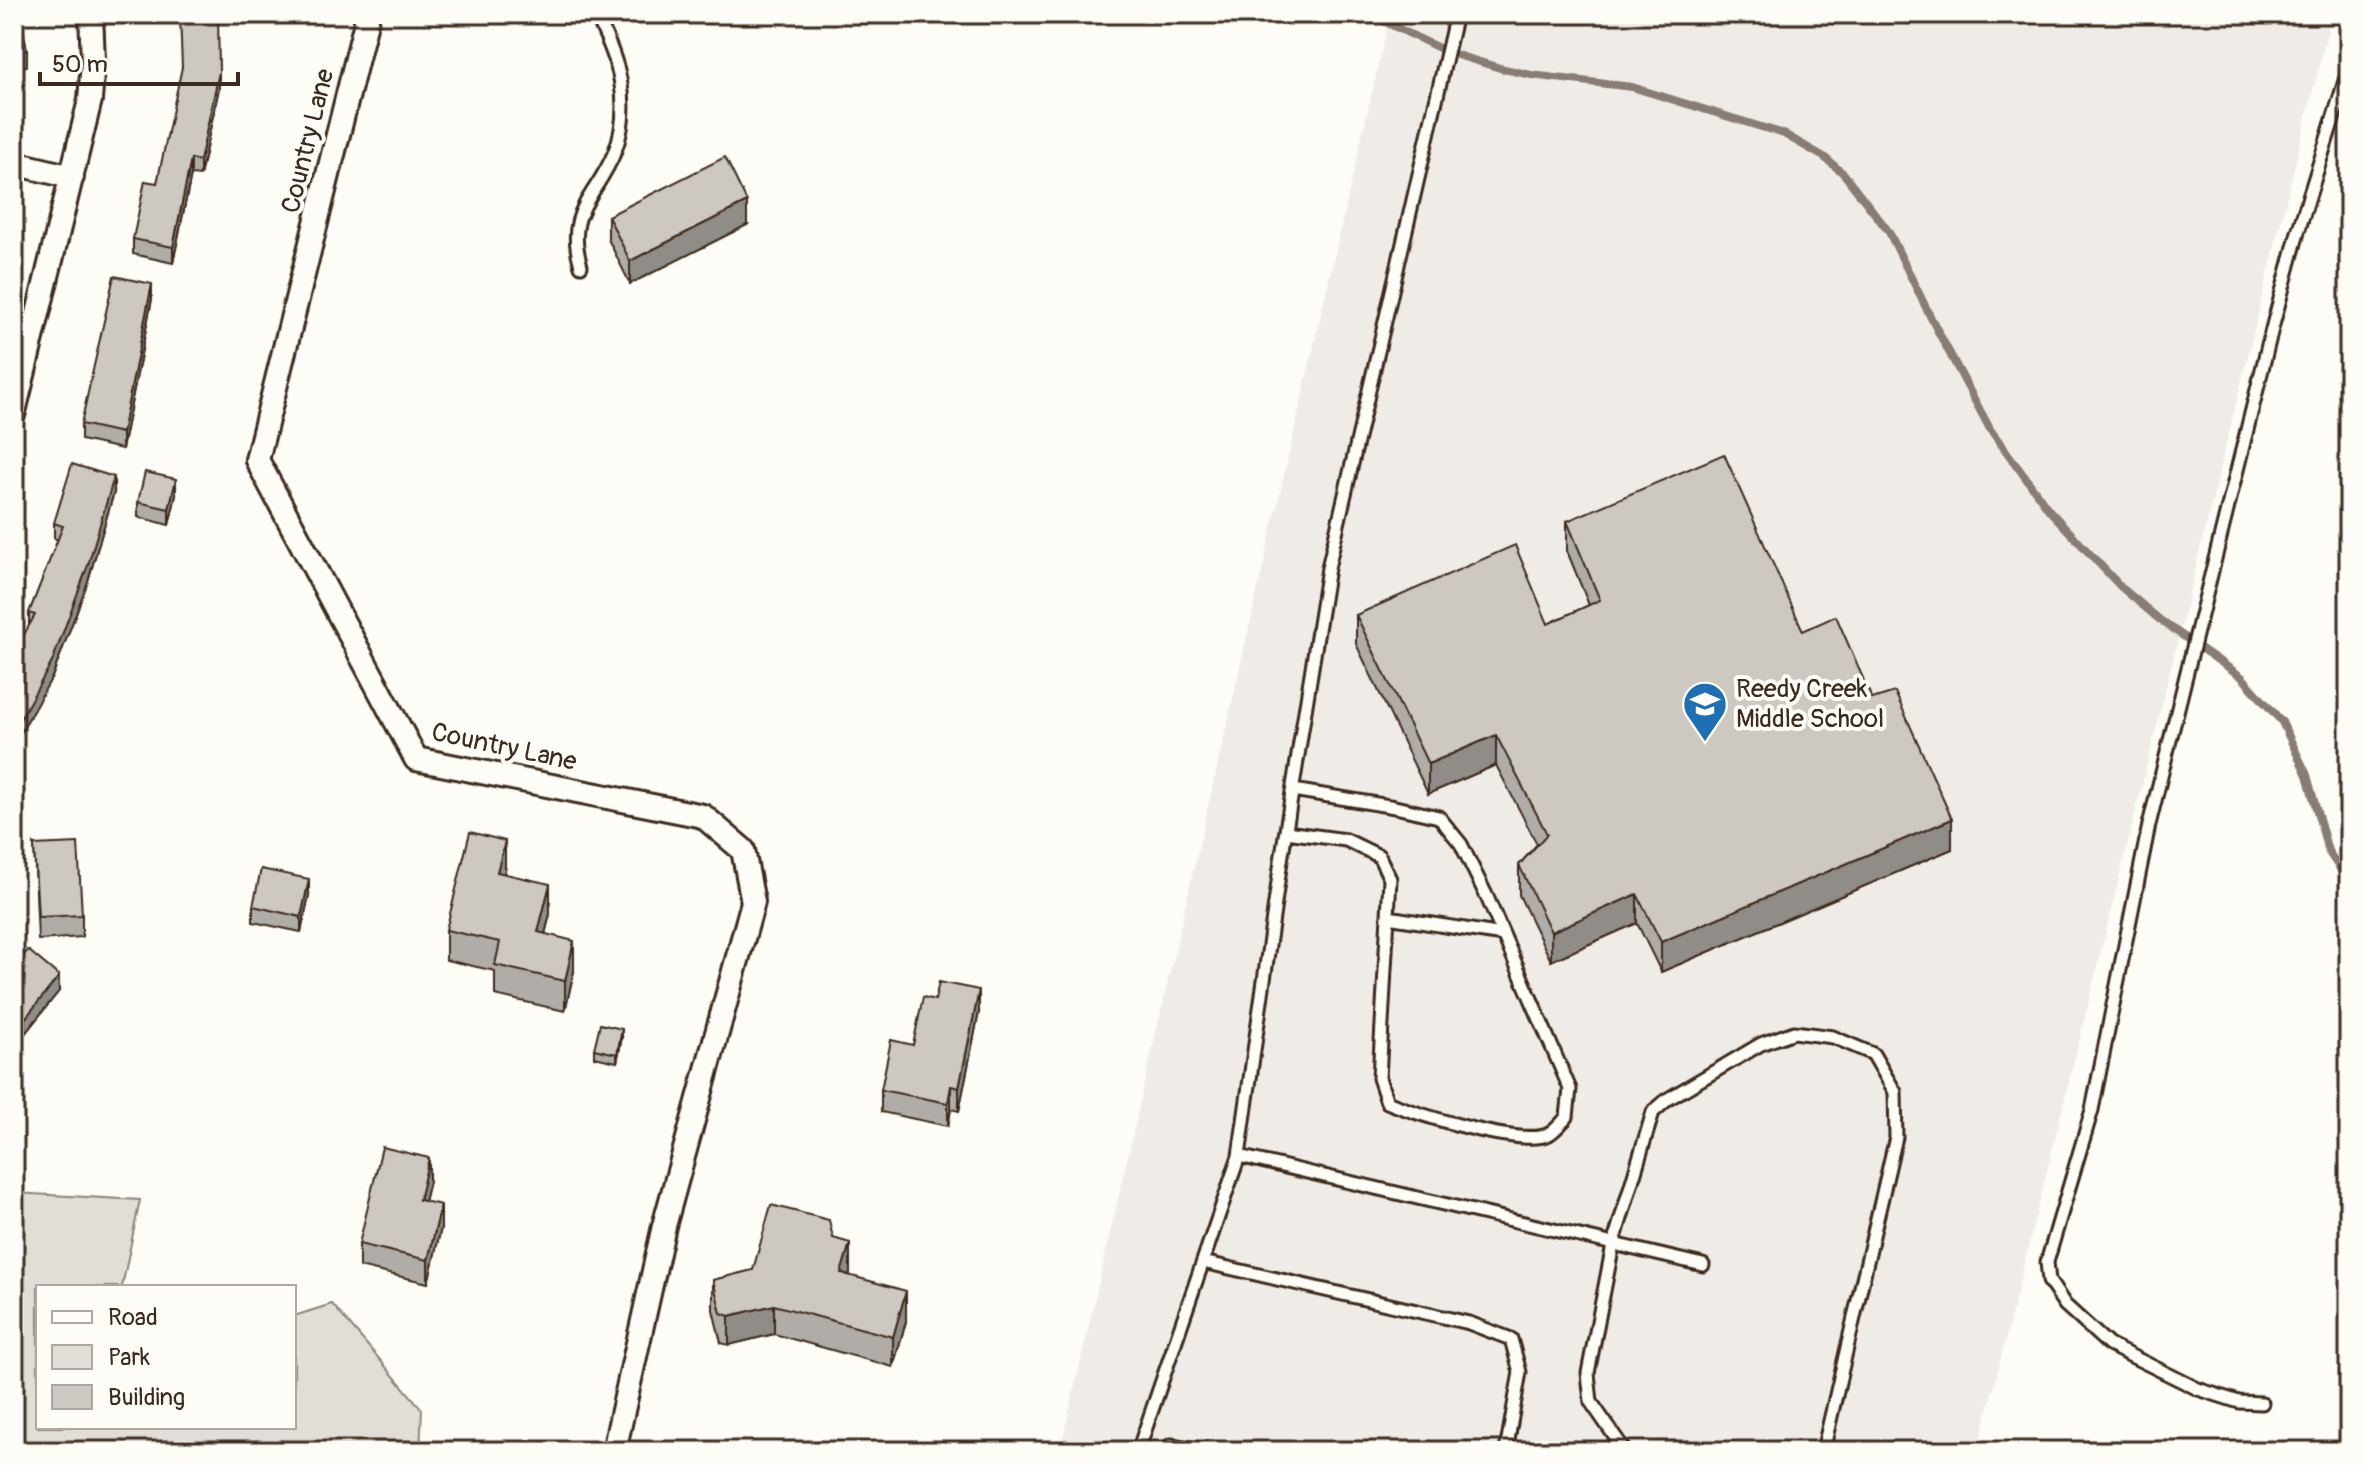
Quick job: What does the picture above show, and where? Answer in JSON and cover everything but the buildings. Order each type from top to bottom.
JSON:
[{"type":"street","points":[[14,412],[90,100],[93,61],[91,14]]},
{"type":"street","name":"Country Lane","points":[[368,14],[257,460],[416,759],[703,816],[743,850],[753,902],[664,1226],[614,1451]]},
{"type":"street","points":[[14,163],[72,177]]},
{"type":"lane","points":[[581,266],[575,246],[578,221],[615,152],[625,98],[621,75],[607,36],[595,14]]},
{"type":"lane","points":[[1138,1451],[1239,1156],[1328,568],[1456,14]]},
{"type":"lane","points":[[2262,1403],[2239,1402],[2198,1389],[2109,1345],[2065,1305],[2049,1281],[2047,1262],[2092,1110],[2149,825],[2270,340],[2298,232],[2349,68]]},
{"type":"lane","points":[[1286,832],[1346,840],[1379,856],[1390,879],[1379,1078],[1387,1102],[1417,1115],[1518,1138],[1548,1135],[1567,1117],[1570,1089],[1461,844],[1439,817],[1293,790]]},
{"type":"lane","points":[[1388,917],[1503,935]]},
{"type":"lane","points":[[1625,1451],[1591,1402],[1588,1373],[1613,1245],[1653,1112],[1668,1099],[1761,1044],[1794,1032],[1833,1037],[1873,1054],[1895,1092],[1896,1137],[1823,1451]]},
{"type":"lane","points":[[1239,1156],[1703,1265]]},
{"type":"lane","points":[[1203,1262],[1469,1323],[1511,1339],[1520,1372],[1506,1451]]},
{"type":"lane","points":[[1163,1451],[1171,1445],[1209,1451]]},
{"type":"shaded area","points":[[1390,14],[2332,14],[1978,1451],[1060,1451]]},
{"type":"green space","points":[[14,1193],[140,1200],[122,1285],[36,1285],[36,1429],[296,1429],[296,1315],[332,1304],[422,1409],[420,1451],[14,1451]]},
{"type":"waterway","points":[[1369,14],[1447,52],[1500,68],[1531,75],[1632,87],[1784,134],[1824,157],[1844,174],[1889,232],[1990,429],[2049,510],[2121,587],[2160,620],[2242,677],[2282,722],[2307,775],[2328,851],[2349,882]]},
{"type":"place","name":"Reedy Creek Middle School","points":[[1705,743]]}]
